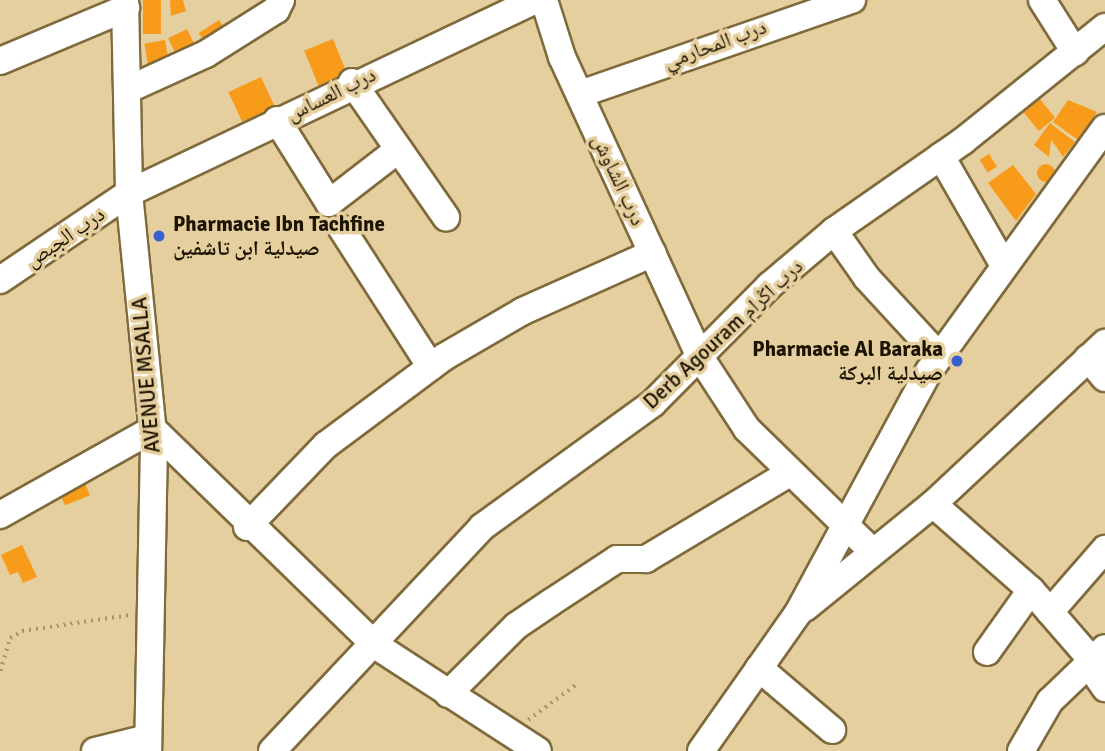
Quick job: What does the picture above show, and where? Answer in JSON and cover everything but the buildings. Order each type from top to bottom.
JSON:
[{"type":"street","points":[[127,90],[206,54],[276,10],[281,0]]},
{"type":"street","name":"درب العساس","points":[[129,193],[352,82],[535,0]]},
{"type":"street","name":"درب الشاوش","points":[[544,0],[580,94],[699,357],[747,429],[788,474],[873,552]]},
{"type":"street","name":"درب المحارمي","points":[[580,94],[852,0]]},
{"type":"street","points":[[1042,0],[1075,52]]},
{"type":"street","points":[[0,61],[126,4]]},
{"type":"street","name":"AVENUE MSALLA","points":[[126,4],[129,193],[153,429],[147,744]]},
{"type":"street","name":"Derb Agouram درب اڭرام","points":[[272,751],[375,645],[473,535],[653,402],[834,231],[941,156],[1105,27]]},
{"type":"street","points":[[352,82],[446,218]]},
{"type":"street","points":[[277,120],[329,203],[399,149]]},
{"type":"street","points":[[701,751],[798,613],[841,524],[939,356],[1002,261],[1105,128]]},
{"type":"street","points":[[941,156],[1002,261]]},
{"type":"street","name":"درب الجبص","points":[[0,280],[129,193]]},
{"type":"street","points":[[342,229],[431,367]]},
{"type":"street","points":[[834,231],[867,278],[939,356]]},
{"type":"street","points":[[247,527],[326,445],[431,367],[523,311],[653,253]]},
{"type":"street","points":[[798,613],[933,504],[1099,360]]},
{"type":"street","points":[[4,506],[153,429],[247,527],[375,645],[538,751]]},
{"type":"street","points":[[448,694],[508,634],[617,559],[646,559],[788,474]]},
{"type":"street","points":[[933,504],[1031,590],[1094,656],[1105,688]]},
{"type":"street","points":[[1050,612],[1105,549]]},
{"type":"street","points":[[987,652],[1031,590]]},
{"type":"street","points":[[1021,751],[1050,701],[1094,656]]},
{"type":"street","points":[[759,668],[832,730]]},
{"type":"street","points":[[95,751],[147,744]]},
{"type":"path","points":[[0,671],[9,638],[22,631],[149,613]]},
{"type":"path","points":[[512,732],[577,684]]},
{"type":"place","name":"Pharmacie Ibn Tachfine صيدلية ابن تاشفين","points":[[159,236]]},
{"type":"place","name":"Pharmacie Al Baraka صيدلية البركة","points":[[957,361]]}]
